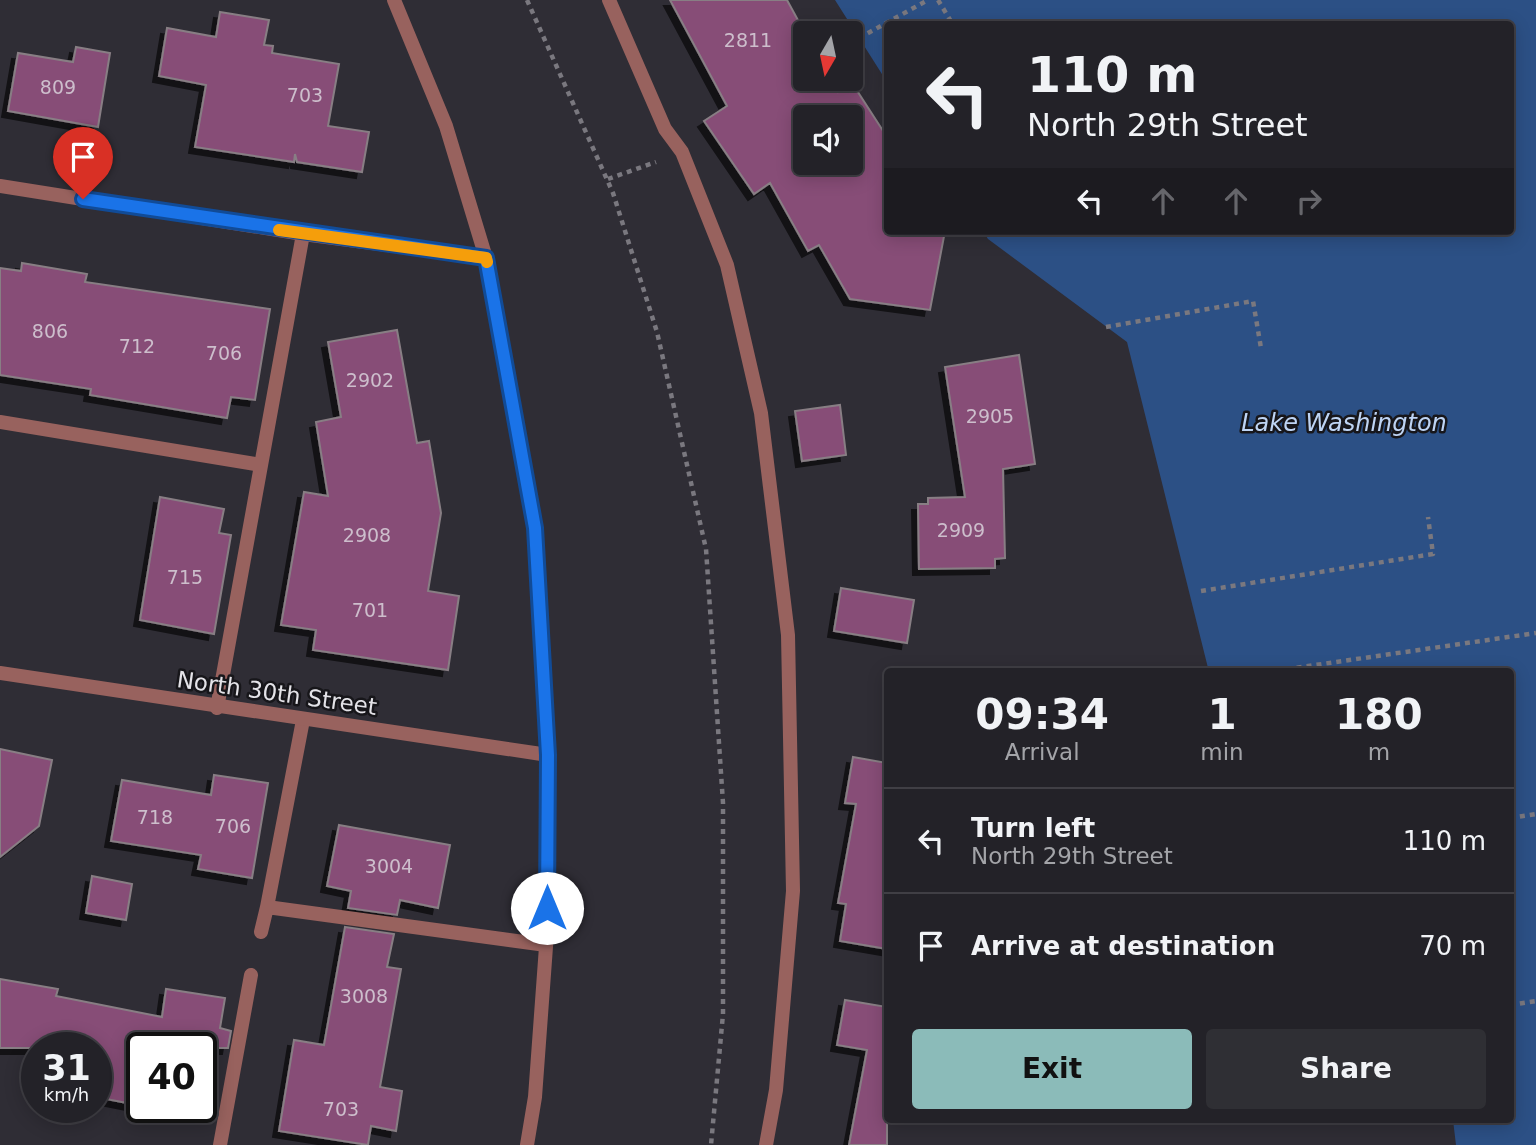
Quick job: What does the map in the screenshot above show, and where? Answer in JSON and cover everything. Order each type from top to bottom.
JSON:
[{"type":"street","points":[[394,0],[446,126],[486,258],[535,528],[548,755],[546,945],[535,1097],[527,1145]]},
{"type":"street","points":[[609,0],[665,129],[682,152],[727,265],[761,413],[788,635],[793,891],[776,1090],[766,1145]]},
{"type":"street","points":[[0,186],[303,234],[486,258]]},
{"type":"street","points":[[217,708],[303,234]]},
{"type":"street","points":[[0,422],[261,465]]},
{"type":"street","name":"North 30th Street","points":[[0,673],[217,708],[548,755]]},
{"type":"street","points":[[261,932],[303,720]]},
{"type":"street","points":[[267,907],[546,945]]},
{"type":"street","points":[[220,1145],[251,975]]},
{"type":"path","points":[[527,0],[608,179],[657,332],[706,549],[723,803],[723,1014],[711,1145]]},
{"type":"path","points":[[890,21],[928,0]]},
{"type":"path","points":[[939,0],[951,21]]},
{"type":"path","points":[[863,36],[884,24]]},
{"type":"path","points":[[608,179],[682,152]]},
{"type":"path","points":[[1106,327],[1253,301],[1261,348]]},
{"type":"path","points":[[1201,591],[1433,554],[1428,517]]},
{"type":"path","points":[[1295,668],[1536,633]]},
{"type":"path","points":[[1514,817],[1536,814]]},
{"type":"path","points":[[1514,1004],[1536,1001]]},
{"type":"water","name":"Lake Washington","points":[[835,0],[1536,0],[1536,1145],[1456,1145],[1453,1123],[1514,1123],[1514,668],[1208,668],[1127,342],[986,235],[1514,235],[1514,21],[884,21],[884,77],[863,44],[863,21],[848,21]]},
{"type":"building","points":[[670,0],[787,0],[798,21],[793,21],[793,91],[857,91],[884,132],[884,235],[944,235],[930,310],[850,299],[819,245],[808,251],[770,183],[754,194],[704,121],[727,106]]},
{"type":"building","points":[[220,12],[269,20],[264,45],[273,46],[272,53],[339,64],[328,126],[369,132],[362,172],[297,162],[295,154],[294,162],[195,147],[206,85],[159,76],[167,28],[216,37]]},
{"type":"building","points":[[76,47],[110,53],[98,127],[8,111],[18,53],[73,62]]},
{"type":"building","points":[[22,263],[87,274],[85,282],[270,309],[255,400],[231,397],[227,418],[90,395],[91,389],[0,375],[0,268],[21,271]]},
{"type":"building","points":[[397,330],[417,443],[429,441],[441,513],[428,591],[459,596],[448,670],[313,650],[316,630],[281,625],[304,492],[328,496],[316,422],[341,417],[328,342]]},
{"type":"building","points":[[1019,355],[1035,464],[1003,469],[1005,558],[995,559],[995,568],[919,569],[918,504],[928,504],[928,498],[965,497],[945,367]]},
{"type":"building","points":[[840,405],[846,455],[802,461],[795,411]]},
{"type":"building","points":[[160,497],[224,509],[219,533],[231,535],[214,634],[140,620]]},
{"type":"building","points":[[841,588],[914,600],[907,643],[834,631]]},
{"type":"building","points":[[0,749],[52,760],[39,826],[0,857]]},
{"type":"building","points":[[853,757],[884,762],[884,948],[840,941],[846,904],[838,903],[856,804],[845,803]]},
{"type":"building","points":[[214,775],[268,783],[252,878],[198,869],[201,855],[111,841],[122,780],[211,795]]},
{"type":"building","points":[[339,825],[450,845],[438,908],[400,900],[397,915],[348,908],[351,891],[327,886]]},
{"type":"building","points":[[92,876],[132,884],[126,920],[86,913]]},
{"type":"building","points":[[345,927],[394,934],[387,967],[401,969],[380,1087],[402,1091],[396,1131],[371,1126],[368,1145],[279,1131],[294,1040],[324,1045]]},
{"type":"building","points":[[0,979],[58,989],[56,996],[162,1017],[166,989],[225,998],[220,1028],[231,1031],[228,1048],[217,1048],[217,1032],[126,1032],[126,1103],[112,1100],[112,1032],[21,1032],[21,1048],[0,1048]]},
{"type":"building","points":[[845,1000],[884,1006],[884,1123],[887,1123],[887,1145],[849,1145],[867,1050],[837,1045]]},
{"type":"slow traffic","points":[[279,230],[486,258],[487,262]]},
{"type":"route","points":[[83,199],[303,234],[486,258],[535,528],[548,755],[547,908]]}]
